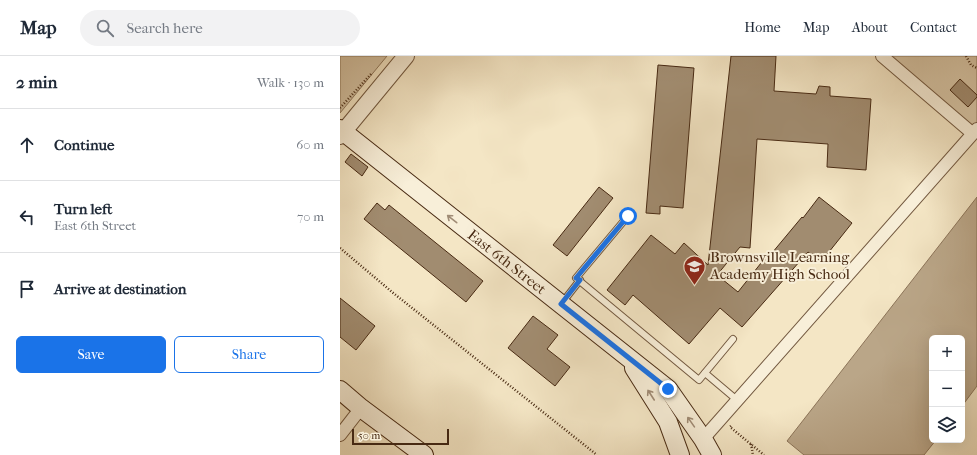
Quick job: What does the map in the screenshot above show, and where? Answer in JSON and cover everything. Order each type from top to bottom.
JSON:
[{"type":"main road","name":"East 6th Street","points":[[341,132],[668,389],[703,439],[712,455]]},
{"type":"main road","points":[[626,356],[668,422],[680,455]]},
{"type":"main road","points":[[340,390],[361,408],[424,455]]},
{"type":"street","points":[[341,132],[406,56]]},
{"type":"street","points":[[703,439],[975,131],[882,56]]},
{"type":"street","points":[[340,435],[361,408]]},
{"type":"lane","points":[[628,216],[576,278],[699,380],[733,338]]},
{"type":"lane","points":[[561,304],[580,280]]},
{"type":"lane","points":[[705,373],[737,400]]},
{"type":"path","points":[[966,56],[971,65],[977,68]]},
{"type":"path","points":[[340,108],[372,73]]},
{"type":"path","points":[[340,248],[392,292],[597,455]]},
{"type":"path","points":[[751,443],[753,455]]},
{"type":"shaded area","points":[[340,56],[387,56],[340,113]]},
{"type":"shaded area","points":[[882,56],[977,56],[977,138]]},
{"type":"shaded area","points":[[977,197],[977,386],[965,402],[965,335],[929,335],[929,443],[934,443],[924,455],[804,455],[787,441]]},
{"type":"building","points":[[731,56],[776,56],[774,91],[816,94],[819,86],[830,87],[830,96],[871,99],[866,170],[827,167],[828,144],[757,139],[750,248],[740,247],[717,275],[738,292],[765,258],[767,259],[802,217],[803,218],[819,197],[852,223],[821,262],[808,252],[742,327],[720,308],[689,344],[633,295],[625,305],[607,290],[651,235],[675,254],[684,243],[708,265]]},
{"type":"building","points":[[658,65],[694,68],[683,208],[660,206],[660,214],[646,213]]},
{"type":"building","points":[[960,79],[977,95],[968,107],[950,90]]},
{"type":"building","points":[[351,154],[368,167],[362,176],[345,162]]},
{"type":"building","points":[[599,187],[613,198],[567,256],[553,245]]},
{"type":"building","points":[[377,203],[385,210],[389,205],[483,281],[466,302],[364,219]]},
{"type":"building","points":[[340,298],[375,326],[356,350],[340,337]]},
{"type":"building","points":[[533,316],[558,335],[547,349],[570,367],[555,386],[508,348]]},
{"type":"place","name":"Brownsville Learning Academy High School","points":[[694,286]]},
{"type":"route","points":[[628,216],[576,278],[580,280],[561,304],[668,389]]}]
